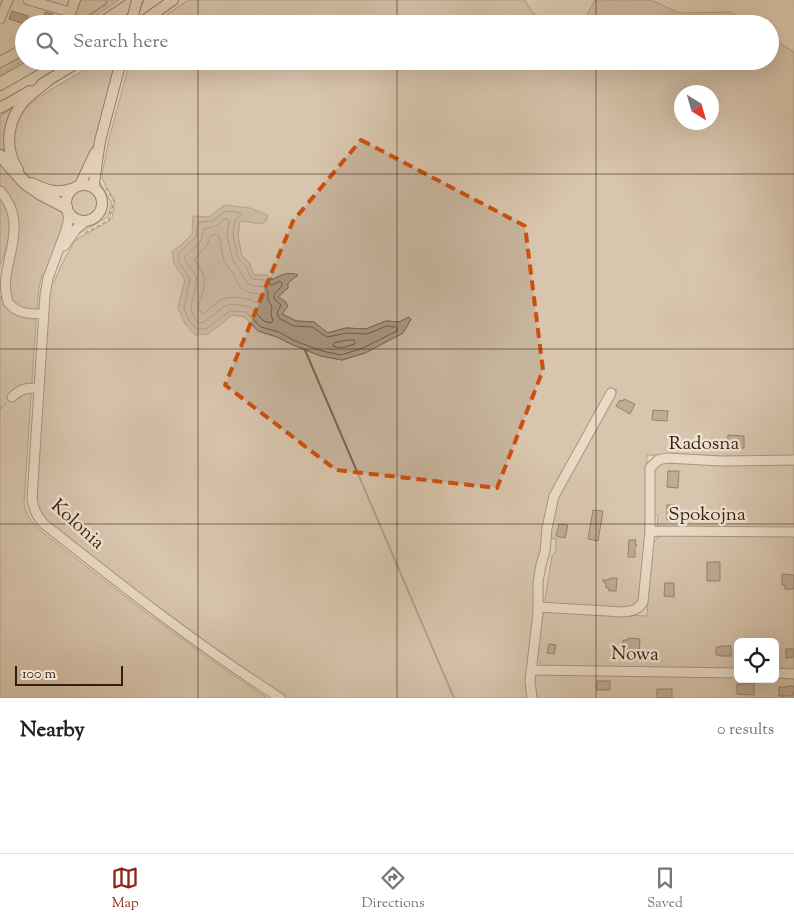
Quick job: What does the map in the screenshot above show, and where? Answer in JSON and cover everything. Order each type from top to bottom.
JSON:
[{"type":"highway","points":[[114,15],[137,0]]},
{"type":"highway","points":[[0,84],[24,70]]},
{"type":"highway","points":[[0,156],[24,182],[66,209]]},
{"type":"main road","points":[[68,15],[75,0]]},
{"type":"main road","points":[[133,15],[137,0]]},
{"type":"main road","points":[[152,15],[173,0]]},
{"type":"main road","points":[[0,62],[15,54]]},
{"type":"main road","points":[[0,108],[66,70]]},
{"type":"main road","points":[[100,187],[94,182],[100,141],[119,70]]},
{"type":"main road","points":[[48,81],[27,98],[17,111],[10,130],[9,140],[12,161],[26,178],[44,189],[62,193],[85,184],[100,187]]},
{"type":"main road","points":[[100,141],[76,187],[66,197],[66,209],[73,218],[86,221],[97,216],[102,205],[99,193],[100,187]]},
{"type":"street","points":[[0,19],[8,0]]},
{"type":"street","points":[[28,0],[55,4],[70,12]]},
{"type":"street","points":[[0,191],[8,202],[14,221],[12,244],[1,281],[2,290],[11,306],[20,312],[43,314]]},
{"type":"street","name":"Kolonia","points":[[66,209],[69,219],[46,286],[33,505],[39,518],[146,604],[215,655],[280,698]]},
{"type":"street","name":"Kolonia","points":[[57,257],[76,228],[86,221]]},
{"type":"street","points":[[12,397],[27,388],[39,388]]},
{"type":"street","points":[[532,698],[530,681],[539,607],[538,582],[554,496],[611,393]]},
{"type":"street","name":"Radosna","points":[[650,531],[650,468],[658,460],[667,458],[722,461],[794,460]]},
{"type":"street","name":"Spokojna","points":[[539,607],[623,612],[632,612],[639,608],[644,602],[650,531],[794,532]]},
{"type":"street","name":"Nowa","points":[[531,670],[734,673]]},
{"type":"street","points":[[779,674],[794,674]]},
{"type":"path","points":[[81,235],[109,220],[114,201],[100,187]]},
{"type":"highlighted area","points":[[361,140],[525,226],[543,370],[497,488],[336,470],[225,385],[293,221]]},
{"type":"shaded area","points":[[80,0],[119,0],[96,15],[75,15]]},
{"type":"shaded area","points":[[188,0],[525,0],[532,12],[536,15],[166,15]]},
{"type":"shaded area","points":[[595,0],[651,0],[680,13],[731,12],[736,15],[587,15]]},
{"type":"shaded area","points":[[779,43],[794,52],[794,458],[647,455],[640,602],[632,609],[550,605],[545,600],[552,556],[556,551],[556,539],[550,538],[557,496],[617,389],[609,392],[550,505],[530,698],[286,698],[190,633],[69,539],[43,516],[37,506],[50,281],[54,282],[74,242],[112,218],[115,201],[102,179],[109,139],[128,70],[779,70]],"holes":[[[225,205],[240,221],[238,236],[242,256],[249,262],[254,275],[266,275],[287,288],[278,297],[282,314],[296,321],[314,322],[327,333],[346,328],[366,329],[386,321],[399,322],[409,317],[411,319],[403,333],[365,353],[342,360],[321,356],[258,331],[245,317],[232,315],[208,334],[178,308],[185,280],[172,252],[209,217]]]},
{"type":"shaded area","points":[[15,58],[15,66],[0,75],[0,66]]},
{"type":"shaded area","points":[[83,70],[114,70],[94,145],[83,173],[78,181],[60,188],[54,187],[36,181],[24,171],[14,148],[15,131],[21,115],[34,101]]},
{"type":"shaded area","points":[[10,110],[4,133],[4,151],[2,152],[0,151],[0,116]]},
{"type":"shaded area","points":[[0,161],[62,208],[66,220],[46,276],[42,275],[37,310],[26,309],[18,305],[6,289],[14,248],[6,191],[0,185]]},
{"type":"shaded area","points":[[99,181],[112,203],[108,217],[73,237],[83,226],[96,222],[103,214],[106,198],[98,183]]},
{"type":"shaded area","points":[[84,190],[93,194],[97,203],[93,212],[84,216],[75,212],[71,203],[75,194]]},
{"type":"shaded area","points":[[0,197],[8,215],[10,231],[0,265]]},
{"type":"shaded area","points":[[0,296],[4,304],[13,312],[36,320],[24,503],[30,519],[42,532],[153,618],[267,698],[0,698]]},
{"type":"shaded area","points":[[660,463],[794,465],[794,529],[657,527],[658,515],[652,514],[654,468]]},
{"type":"shaded area","points":[[664,534],[794,536],[794,671],[779,671],[779,638],[734,638],[734,670],[543,666],[537,660],[543,612],[647,616],[649,568],[652,545],[657,538]]},
{"type":"shaded area","points":[[540,673],[734,677],[734,683],[779,683],[779,677],[794,677],[794,698],[537,698],[533,686],[534,676]]},
{"type":"water","points":[[225,205],[250,208],[268,215],[266,221],[261,224],[240,221],[238,236],[242,256],[249,262],[254,275],[266,275],[272,280],[284,274],[298,275],[288,283],[288,288],[278,297],[285,301],[288,306],[282,314],[296,321],[314,322],[328,333],[346,328],[366,329],[386,321],[399,322],[409,317],[411,319],[403,333],[365,353],[342,360],[321,356],[258,331],[245,317],[232,315],[208,334],[195,335],[185,324],[178,308],[185,280],[174,264],[172,252],[192,234],[193,216],[209,217]]},
{"type":"building","points":[[12,11],[25,15],[15,15],[15,21],[9,19]]},
{"type":"building","points":[[45,12],[53,14],[53,15],[44,15]]},
{"type":"building","points":[[624,399],[635,404],[630,414],[616,406],[620,400],[623,401]]},
{"type":"building","points":[[653,410],[668,411],[667,421],[652,420]]},
{"type":"building","points":[[728,435],[744,436],[744,448],[727,448]]},
{"type":"building","points":[[668,471],[679,471],[678,488],[667,487]]},
{"type":"building","points":[[667,505],[675,505],[675,508],[678,508],[676,521],[667,520]]},
{"type":"building","points":[[593,510],[603,511],[598,541],[588,539]]},
{"type":"building","points":[[559,524],[568,525],[565,538],[556,536]]},
{"type":"building","points":[[629,540],[636,540],[635,557],[628,557]]},
{"type":"building","points":[[707,562],[720,562],[720,581],[707,581]]},
{"type":"building","points":[[782,574],[794,575],[794,589],[785,589],[785,585],[782,585]]},
{"type":"building","points":[[610,578],[617,578],[616,591],[609,591],[609,588],[606,588],[606,584],[602,580],[609,580]]},
{"type":"building","points":[[665,583],[674,583],[674,597],[664,596]]},
{"type":"building","points":[[628,638],[640,639],[639,660],[632,659],[632,653],[622,653],[623,640],[628,640]]},
{"type":"building","points":[[549,644],[556,645],[554,654],[547,653]]},
{"type":"building","points":[[731,646],[731,656],[716,655],[716,647]]},
{"type":"building","points":[[786,649],[794,649],[794,657],[786,658]]},
{"type":"building","points":[[597,681],[610,681],[610,690],[597,690]]},
{"type":"building","points":[[754,683],[754,695],[737,694],[737,684]]},
{"type":"building","points":[[794,686],[793,696],[779,696],[779,687]]},
{"type":"building","points":[[657,689],[672,689],[672,698],[657,698]]},
{"type":"waterway","points":[[90,15],[106,4],[107,0]]},
{"type":"waterway","points":[[305,350],[454,698]]}]
